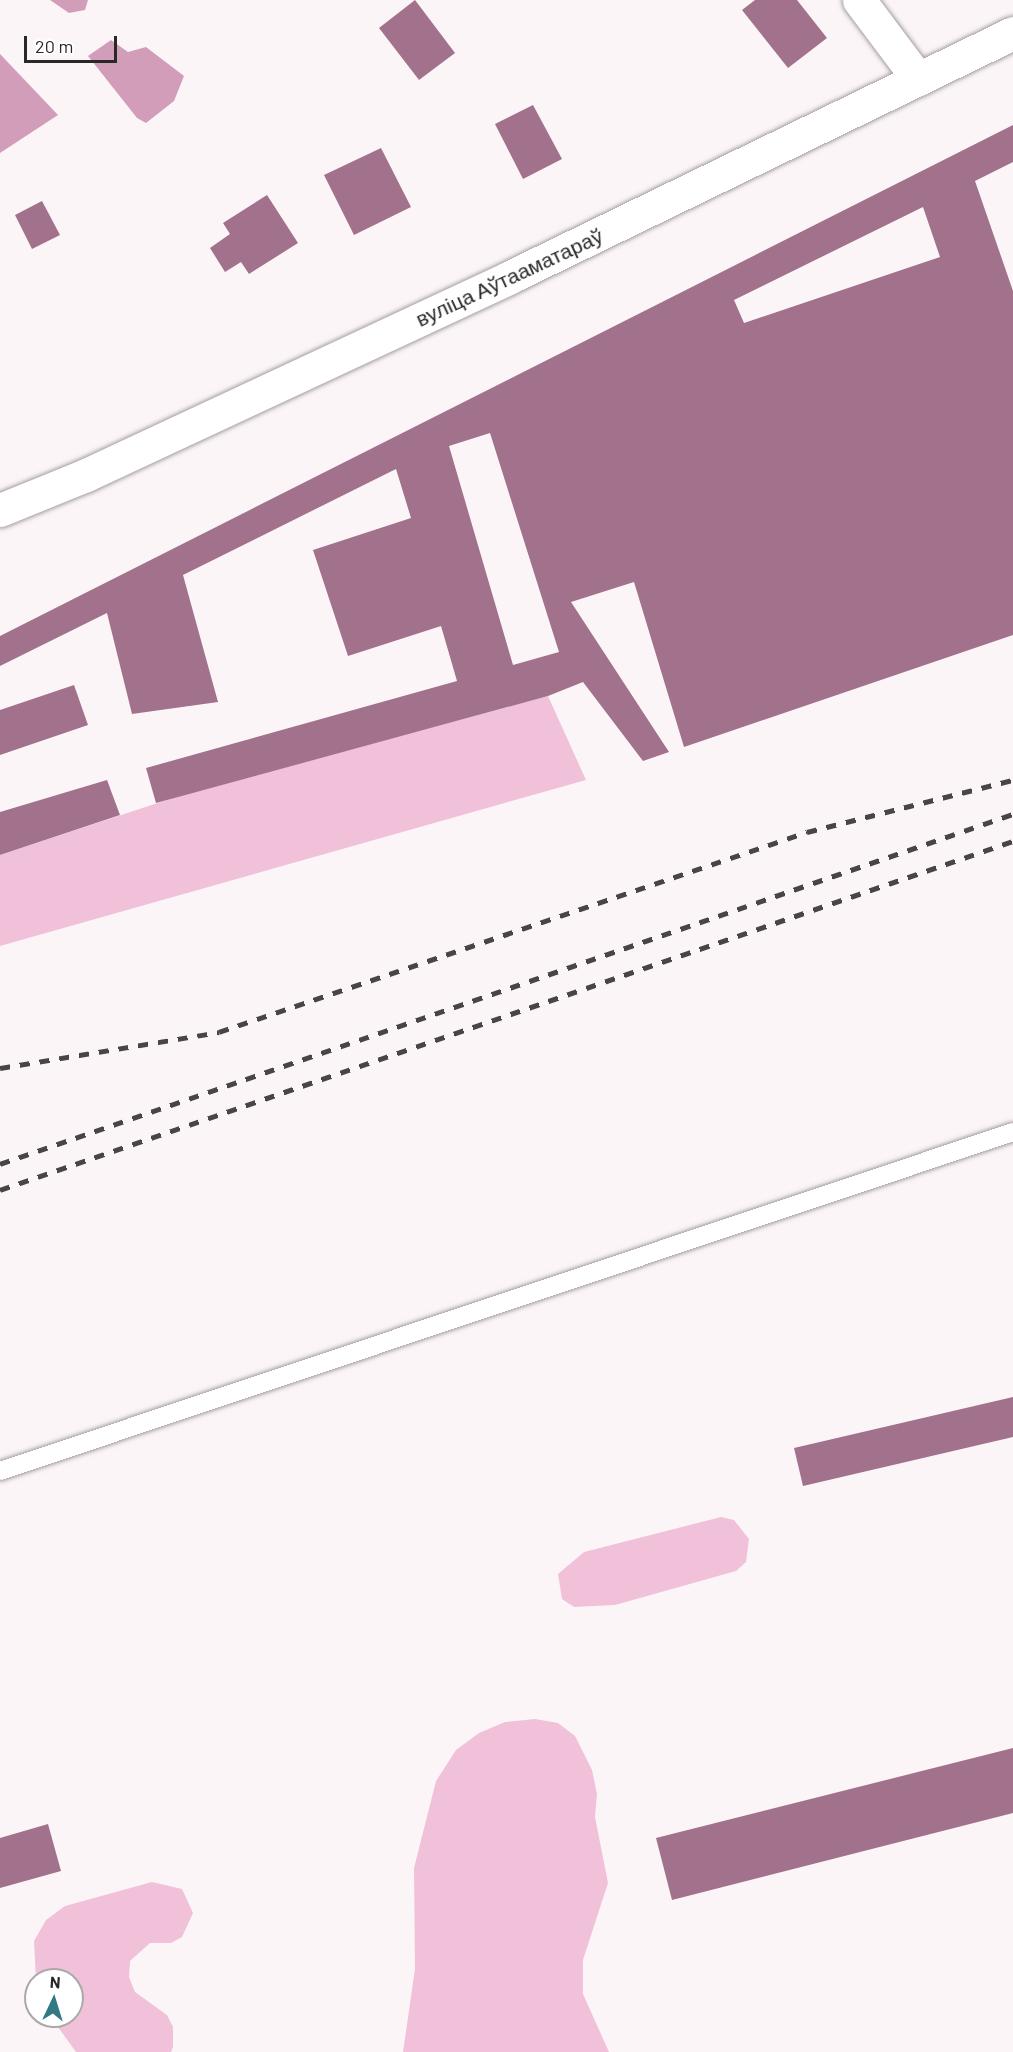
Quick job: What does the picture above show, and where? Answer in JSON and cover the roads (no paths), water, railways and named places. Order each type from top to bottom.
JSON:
[{"type":"main road","points":[[859,0],[918,79]]},
{"type":"main road","name":"вуліца Аўтааматараў","points":[[0,510],[86,476],[478,292],[1013,33]]},
{"type":"lane","points":[[0,1471],[1013,1132]]},
{"type":"railway","points":[[0,1068],[219,1032],[807,832],[1013,780]]},
{"type":"railway","points":[[0,1164],[1013,814]]},
{"type":"railway","points":[[0,1190],[1013,841]]}]
